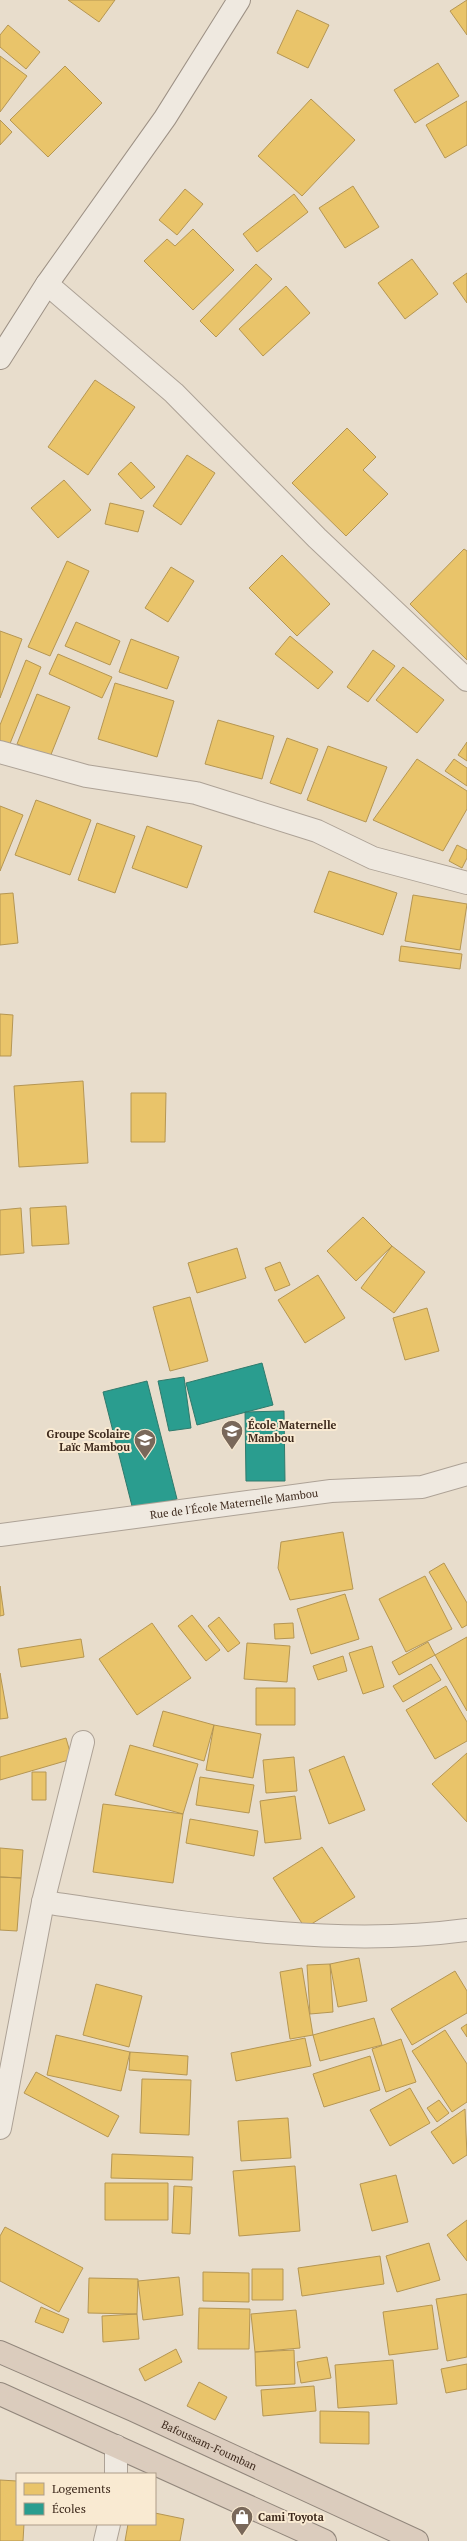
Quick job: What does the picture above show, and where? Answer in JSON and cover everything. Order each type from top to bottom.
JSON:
[{"type":"highway","name":"Bafoussam-Foumban","points":[[0,2352],[133,2410],[417,2541]]},
{"type":"highway","points":[[0,2394],[325,2541]]},
{"type":"street","points":[[0,358],[47,284],[165,118],[239,0]]},
{"type":"street","points":[[47,284],[174,393],[317,538],[467,680]]},
{"type":"street","points":[[0,752],[86,776],[196,793],[317,831],[373,858],[467,883]]},
{"type":"street","name":"Rue de l'École Maternelle Mambou","points":[[0,1535],[331,1491],[422,1487],[467,1474]]},
{"type":"street","points":[[0,2128],[43,1902],[83,1742]]},
{"type":"street","points":[[43,1902],[202,1925],[322,1936],[432,1935],[467,1930]]},
{"type":"street","points":[[116,2446],[116,2473]]},
{"type":"street","points":[[105,2541],[108,2525]]},
{"type":"building: Logements","points":[[68,0],[115,0],[99,22]]},
{"type":"building: Logements","points":[[467,0],[467,35],[450,11]]},
{"type":"building: Logements","points":[[297,10],[329,25],[308,68],[277,53]]},
{"type":"building: Logements","points":[[8,25],[40,52],[26,69],[0,47],[0,35]]},
{"type":"building: Logements","points":[[0,56],[27,76],[0,112]]},
{"type":"building: Logements","points":[[438,63],[459,96],[415,123],[394,90]]},
{"type":"building: Logements","points":[[65,66],[102,103],[48,157],[10,120]]},
{"type":"building: Logements","points":[[311,99],[355,140],[302,196],[258,156]]},
{"type":"building: Logements","points":[[467,101],[467,145],[445,158],[426,125]]},
{"type":"building: Logements","points":[[0,120],[12,132],[0,145]]},
{"type":"building: Logements","points":[[353,186],[379,227],[345,248],[319,208]]},
{"type":"building: Logements","points":[[185,189],[203,204],[177,235],[159,220]]},
{"type":"building: Logements","points":[[294,194],[308,212],[257,252],[243,234]]},
{"type":"building: Logements","points":[[193,229],[234,270],[193,310],[144,261],[167,239],[175,246]]},
{"type":"building: Logements","points":[[412,259],[438,294],[405,319],[378,283]]},
{"type":"building: Logements","points":[[256,264],[272,279],[216,337],[200,321]]},
{"type":"building: Logements","points":[[467,273],[467,303],[453,283]]},
{"type":"building: Logements","points":[[286,286],[310,313],[263,356],[239,329]]},
{"type":"building: Logements","points":[[95,380],[135,407],[88,475],[48,447]]},
{"type":"building: Logements","points":[[347,428],[376,457],[363,470],[388,494],[346,536],[292,483]]},
{"type":"building: Logements","points":[[187,455],[215,473],[181,525],[153,506]]},
{"type":"building: Logements","points":[[131,462],[155,487],[141,499],[118,474]]},
{"type":"building: Logements","points":[[64,480],[91,510],[58,538],[31,508]]},
{"type":"building: Logements","points":[[110,503],[144,511],[138,532],[105,524]]},
{"type":"building: Logements","points":[[464,549],[467,551],[467,660],[410,604]]},
{"type":"building: Logements","points":[[282,555],[330,604],[297,636],[249,588]]},
{"type":"building: Logements","points":[[67,561],[89,571],[50,656],[28,647]]},
{"type":"building: Logements","points":[[171,567],[194,581],[168,622],[145,608]]},
{"type":"building: Logements","points":[[76,622],[120,641],[110,665],[65,646]]},
{"type":"building: Logements","points":[[0,631],[22,639],[0,698]]},
{"type":"building: Logements","points":[[290,636],[333,672],[318,689],[275,654]]},
{"type":"building: Logements","points":[[131,639],[179,657],[167,689],[119,672]]},
{"type":"building: Logements","points":[[373,650],[395,666],[368,702],[347,687]]},
{"type":"building: Logements","points":[[58,654],[112,677],[102,698],[49,674]]},
{"type":"building: Logements","points":[[26,660],[41,667],[9,746],[0,743],[0,725]]},
{"type":"building: Logements","points":[[403,667],[444,700],[417,733],[376,700]]},
{"type":"building: Logements","points":[[115,683],[174,701],[157,757],[98,739]]},
{"type":"building: Logements","points":[[37,694],[70,707],[50,757],[17,744]]},
{"type":"building: Logements","points":[[218,720],[274,736],[262,779],[205,764]]},
{"type":"building: Logements","points":[[287,738],[318,749],[301,794],[270,783]]},
{"type":"building: Logements","points":[[467,742],[467,761],[458,755]]},
{"type":"building: Logements","points":[[328,746],[387,767],[366,822],[307,800]]},
{"type":"building: Logements","points":[[417,759],[467,791],[467,809],[443,851],[373,820]]},
{"type":"building: Logements","points":[[454,759],[467,768],[467,786],[445,771]]},
{"type":"building: Logements","points":[[36,800],[91,820],[70,875],[15,855]]},
{"type":"building: Logements","points":[[0,806],[23,815],[0,871]]},
{"type":"building: Logements","points":[[97,823],[135,836],[115,893],[78,880]]},
{"type":"building: Logements","points":[[147,826],[202,846],[187,888],[132,868]]},
{"type":"building: Logements","points":[[457,845],[467,850],[467,858],[462,868],[449,861]]},
{"type":"building: Logements","points":[[329,871],[397,893],[383,935],[314,912]]},
{"type":"building: Logements","points":[[13,893],[18,943],[0,945],[0,894]]},
{"type":"building: Logements","points":[[413,895],[467,904],[460,950],[405,941]]},
{"type":"building: Logements","points":[[401,946],[462,954],[460,969],[399,961]]},
{"type":"building: Logements","points":[[0,1014],[13,1015],[11,1056],[0,1056]]},
{"type":"building: Logements","points":[[83,1081],[88,1163],[19,1167],[14,1086]]},
{"type":"building: Logements","points":[[131,1093],[166,1093],[165,1142],[131,1142]]},
{"type":"building: Logements","points":[[66,1206],[69,1244],[32,1246],[30,1208]]},
{"type":"building: Logements","points":[[21,1208],[24,1253],[0,1255],[0,1210]]},
{"type":"building: Logements","points":[[363,1217],[392,1246],[356,1281],[327,1251]]},
{"type":"building: Logements","points":[[392,1246],[425,1272],[394,1313],[361,1288]]},
{"type":"building: Logements","points":[[237,1248],[246,1278],[197,1293],[188,1263]]},
{"type":"building: Logements","points":[[280,1262],[290,1285],[275,1291],[265,1268]]},
{"type":"building: Logements","points":[[318,1275],[345,1318],[305,1343],[278,1300]]},
{"type":"building: Logements","points":[[190,1297],[208,1361],[170,1371],[153,1307]]},
{"type":"building: Logements","points":[[427,1308],[439,1351],[405,1360],[393,1318]]},
{"type":"building: Logements","points":[[343,1532],[353,1589],[290,1600],[278,1568],[281,1542]]},
{"type":"building: Logements","points":[[444,1563],[467,1603],[467,1625],[462,1628],[429,1572]]},
{"type":"building: Logements","points":[[425,1576],[452,1629],[406,1652],[379,1599]]},
{"type":"building: Logements","points":[[0,1586],[4,1615],[0,1616]]},
{"type":"building: Logements","points":[[345,1594],[359,1639],[311,1654],[297,1609]]},
{"type":"building: Logements","points":[[192,1615],[220,1650],[206,1661],[178,1626]]},
{"type":"building: Logements","points":[[219,1617],[240,1643],[228,1652],[208,1626]]},
{"type":"building: Logements","points":[[152,1623],[191,1678],[137,1715],[99,1659]]},
{"type":"building: Logements","points":[[293,1623],[294,1638],[275,1639],[274,1624]]},
{"type":"building: Logements","points":[[467,1637],[467,1711],[435,1655]]},
{"type":"building: Logements","points":[[81,1639],[84,1657],[21,1667],[18,1649]]},
{"type":"building: Logements","points":[[428,1642],[435,1655],[399,1675],[392,1662]]},
{"type":"building: Logements","points":[[247,1643],[290,1646],[287,1682],[244,1679]]},
{"type":"building: Logements","points":[[372,1646],[384,1687],[363,1694],[349,1653]]},
{"type":"building: Logements","points":[[343,1656],[347,1671],[318,1680],[313,1666]]},
{"type":"building: Logements","points":[[431,1664],[441,1680],[403,1702],[393,1686]]},
{"type":"building: Logements","points":[[0,1673],[8,1718],[0,1719]]},
{"type":"building: Logements","points":[[446,1686],[467,1722],[467,1741],[435,1759],[406,1710]]},
{"type":"building: Logements","points":[[256,1688],[295,1688],[295,1725],[256,1725]]},
{"type":"building: Logements","points":[[163,1711],[214,1725],[204,1761],[153,1746]]},
{"type":"building: Logements","points":[[214,1725],[261,1734],[253,1778],[206,1770]]},
{"type":"building: Logements","points":[[66,1738],[72,1759],[0,1780],[0,1757]]},
{"type":"building: Logements","points":[[130,1745],[198,1764],[183,1814],[115,1795]]},
{"type":"building: Logements","points":[[467,1753],[467,1822],[432,1784]]},
{"type":"building: Logements","points":[[344,1756],[365,1810],[329,1824],[309,1770]]},
{"type":"building: Logements","points":[[294,1757],[297,1791],[266,1793],[263,1760]]},
{"type":"building: Logements","points":[[32,1772],[46,1772],[46,1800],[32,1800]]},
{"type":"building: Logements","points":[[200,1777],[254,1785],[249,1813],[196,1805]]},
{"type":"building: Logements","points":[[295,1796],[301,1839],[265,1843],[260,1801]]},
{"type":"building: Logements","points":[[103,1804],[183,1814],[173,1883],[93,1872]]},
{"type":"building: Logements","points":[[190,1819],[258,1831],[254,1856],[186,1843]]},
{"type":"building: Logements","points":[[322,1847],[355,1897],[305,1928],[273,1878]]},
{"type":"building: Logements","points":[[0,1848],[23,1850],[21,1878],[0,1877]]},
{"type":"building: Logements","points":[[0,1877],[21,1878],[17,1931],[0,1930]]},
{"type":"building: Logements","points":[[359,1958],[367,2001],[338,2007],[330,1964]]},
{"type":"building: Logements","points":[[330,1964],[333,2012],[310,2014],[307,1965]]},
{"type":"building: Logements","points":[[302,1968],[313,2035],[290,2039],[280,1972]]},
{"type":"building: Logements","points":[[455,1971],[467,1991],[467,2013],[412,2045],[391,2009]]},
{"type":"building: Logements","points":[[96,1984],[142,1996],[129,2047],[83,2035]]},
{"type":"building: Logements","points":[[374,2018],[382,2045],[320,2061],[313,2035]]},
{"type":"building: Logements","points":[[467,2024],[467,2037],[461,2028]]},
{"type":"building: Logements","points":[[445,2030],[467,2064],[467,2102],[452,2112],[412,2051]]},
{"type":"building: Logements","points":[[56,2035],[130,2052],[121,2091],[47,2075]]},
{"type":"building: Logements","points":[[305,2038],[311,2066],[236,2081],[231,2053]]},
{"type":"building: Logements","points":[[401,2039],[416,2082],[386,2092],[372,2049]]},
{"type":"building: Logements","points":[[130,2052],[188,2056],[187,2075],[129,2070]]},
{"type":"building: Logements","points":[[370,2056],[380,2090],[324,2107],[313,2074]]},
{"type":"building: Logements","points":[[36,2072],[119,2116],[108,2137],[24,2093]]},
{"type":"building: Logements","points":[[142,2079],[191,2080],[189,2135],[140,2133]]},
{"type":"building: Logements","points":[[410,2088],[430,2123],[390,2146],[370,2110]]},
{"type":"building: Logements","points":[[439,2100],[449,2113],[437,2122],[427,2108]]},
{"type":"building: Logements","points":[[465,2109],[467,2155],[453,2164],[431,2132]]},
{"type":"building: Logements","points":[[288,2118],[291,2158],[241,2161],[238,2121]]},
{"type":"building: Logements","points":[[112,2154],[193,2157],[192,2180],[111,2178]]},
{"type":"building: Logements","points":[[295,2166],[300,2231],[239,2236],[233,2171]]},
{"type":"building: Logements","points":[[396,2175],[408,2222],[372,2231],[360,2184]]},
{"type":"building: Logements","points":[[105,2183],[168,2183],[168,2220],[105,2220]]},
{"type":"building: Logements","points":[[174,2186],[192,2187],[190,2234],[172,2233]]},
{"type":"building: Logements","points":[[467,2220],[467,2261],[447,2235]]},
{"type":"building: Logements","points":[[5,2227],[83,2268],[59,2312],[0,2281],[0,2236]]},
{"type":"building: Logements","points":[[429,2243],[440,2280],[397,2292],[386,2256]]},
{"type":"building: Logements","points":[[380,2256],[384,2284],[302,2296],[298,2268]]},
{"type":"building: Logements","points":[[252,2269],[283,2269],[283,2300],[252,2300]]},
{"type":"building: Logements","points":[[203,2272],[249,2273],[249,2302],[203,2301]]},
{"type":"building: Logements","points":[[179,2277],[183,2315],[143,2320],[138,2281]]},
{"type":"building: Logements","points":[[89,2278],[138,2279],[137,2314],[88,2313]]},
{"type":"building: Logements","points":[[467,2294],[467,2357],[447,2361],[436,2299]]},
{"type":"building: Logements","points":[[432,2305],[438,2349],[389,2355],[383,2312]]},
{"type":"building: Logements","points":[[41,2307],[69,2319],[63,2333],[35,2322]]},
{"type":"building: Logements","points":[[199,2308],[250,2309],[249,2349],[198,2349]]},
{"type":"building: Logements","points":[[296,2310],[300,2348],[255,2352],[251,2314]]},
{"type":"building: Logements","points":[[137,2314],[139,2339],[103,2342],[102,2316]]},
{"type":"building: Logements","points":[[176,2349],[182,2362],[145,2381],[139,2369]]},
{"type":"building: Logements","points":[[294,2350],[295,2384],[256,2386],[255,2352]]},
{"type":"building: Logements","points":[[327,2357],[331,2378],[301,2383],[297,2362]]},
{"type":"building: Logements","points":[[393,2360],[397,2404],[338,2408],[335,2365]]},
{"type":"building: Logements","points":[[467,2364],[467,2389],[446,2393],[441,2369]]},
{"type":"building: Logements","points":[[199,2382],[227,2397],[215,2420],[187,2406]]},
{"type":"building: Logements","points":[[314,2386],[316,2411],[263,2416],[261,2390]]},
{"type":"building: Logements","points":[[320,2411],[369,2412],[369,2444],[320,2443]]},
{"type":"building: Logements","points":[[0,2480],[16,2481],[16,2525],[24,2525],[23,2541],[0,2541]]},
{"type":"building: Logements","points":[[156,2513],[184,2519],[180,2541],[125,2541],[128,2525],[156,2525]]},
{"type":"building: Écoles","points":[[262,1363],[273,1405],[197,1425],[186,1383]]},
{"type":"building: Écoles","points":[[184,1377],[191,1428],[169,1431],[158,1381]]},
{"type":"building: Écoles","name":"Groupe Scolaire Laïc Mambou","points":[[147,1381],[177,1499],[133,1510],[103,1392]]},
{"type":"building: Écoles","points":[[284,1411],[285,1481],[246,1481],[245,1412]]},
{"type":"place","name":"École Maternelle Mambou","points":[[232,1450]]},
{"type":"place","name":"Groupe Scolaire Laïc Mambou","points":[[145,1460]]},
{"type":"place","name":"Cami Toyota","points":[[242,2536]]}]
